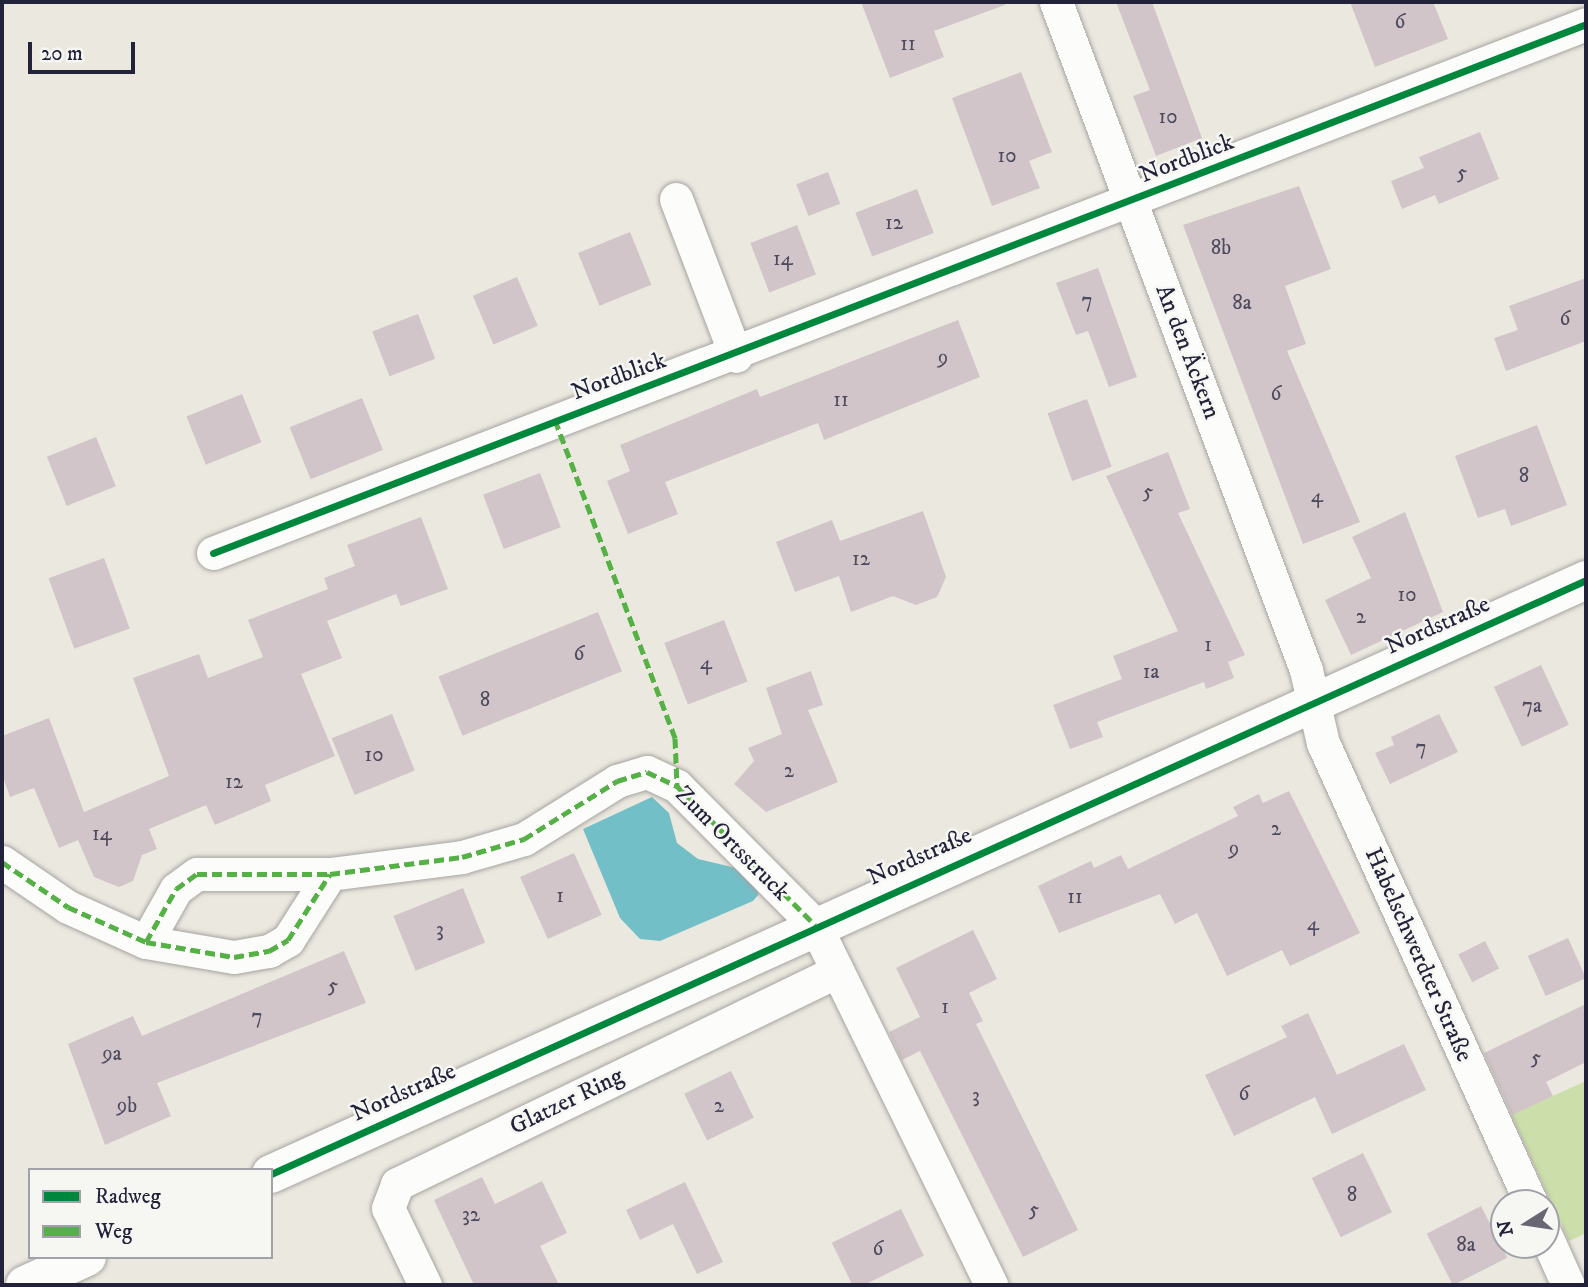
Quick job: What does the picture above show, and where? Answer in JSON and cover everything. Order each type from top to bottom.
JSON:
[{"type":"street","name":"An den Äckern","points":[[1056,2],[1313,704]]},
{"type":"street","name":"Nordblick","points":[[213,553],[736,356],[1586,24]]},
{"type":"street","points":[[676,200],[736,356]]},
{"type":"street","name":"Nordstraße","points":[[273,1173],[815,925],[1586,580]]},
{"type":"street","name":"Habelschwerdter Straße","points":[[1313,704],[1323,743],[1525,1189]]},
{"type":"street","name":"Zum Ortsstruck","points":[[146,942],[176,889],[197,874],[330,874],[497,849],[549,827],[617,781],[647,772],[677,786],[815,925]]},
{"type":"street","points":[[2,862],[68,907],[146,942],[234,957],[269,951],[288,940],[330,874]]},
{"type":"street","points":[[815,925],[990,1285]]},
{"type":"street","name":"Glatzer Ring","points":[[418,1271],[388,1208],[397,1184],[836,971]]},
{"type":"street","points":[[25,1285],[83,1259]]},
{"type":"street","points":[[1556,1259],[1568,1285]]},
{"type":"green space","points":[[1586,1081],[1586,1233],[1569,1241],[1560,1221],[1560,1189],[1545,1189],[1511,1115]]},
{"type":"water","points":[[652,797],[669,813],[677,843],[698,859],[736,868],[753,883],[759,894],[753,901],[660,941],[640,939],[620,918],[583,829]]},
{"type":"building","points":[[861,2],[1004,2],[1005,5],[934,31],[944,57],[890,78]]},
{"type":"building","points":[[1116,2],[1152,2],[1202,138],[1156,156],[1133,96],[1150,90]]},
{"type":"building","points":[[1350,2],[1433,2],[1448,39],[1375,67]]},
{"type":"building","points":[[1021,72],[1052,152],[1029,161],[1040,188],[992,206],[952,98]]},
{"type":"building","points":[[1480,132],[1499,179],[1439,204],[1435,195],[1402,209],[1391,181],[1424,168],[1419,157]]},
{"type":"building","points":[[828,172],[840,204],[808,216],[796,184]]},
{"type":"building","points":[[1299,186],[1331,269],[1285,286],[1306,344],[1287,351],[1360,522],[1303,544],[1183,225]]},
{"type":"building","points":[[917,189],[934,233],[872,257],[855,213]]},
{"type":"building","points":[[797,225],[816,274],[769,292],[750,243]]},
{"type":"building","points":[[630,232],[651,285],[599,306],[578,253]]},
{"type":"building","points":[[1098,268],[1137,377],[1109,387],[1088,331],[1076,335],[1056,283]]},
{"type":"building","points":[[517,277],[538,326],[494,345],[473,296]]},
{"type":"building","points":[[1586,278],[1586,341],[1506,371],[1494,338],[1518,330],[1509,306]]},
{"type":"building","points":[[418,314],[435,359],[389,376],[372,332]]},
{"type":"building","points":[[958,320],[980,377],[824,440],[818,423],[665,482],[678,514],[628,534],[607,481],[630,471],[620,445],[757,389],[760,397]]},
{"type":"building","points":[[242,394],[261,442],[206,465],[186,416]]},
{"type":"building","points":[[362,398],[383,450],[311,479],[290,427]]},
{"type":"building","points":[[1087,399],[1112,467],[1072,481],[1048,413]]},
{"type":"building","points":[[1537,425],[1567,505],[1511,526],[1505,509],[1478,518],[1455,456]]},
{"type":"building","points":[[96,437],[116,486],[67,506],[47,457]]},
{"type":"building","points":[[1168,452],[1190,509],[1178,513],[1245,655],[1228,662],[1234,678],[1206,689],[1204,682],[1097,722],[1103,737],[1070,749],[1053,705],[1122,679],[1113,656],[1178,631],[1106,476]]},
{"type":"building","points":[[540,473],[561,527],[504,549],[483,495]]},
{"type":"building","points":[[923,511],[946,577],[937,597],[916,605],[893,596],[851,612],[839,576],[795,592],[776,542],[832,520],[840,541]]},
{"type":"building","points":[[1405,512],[1443,612],[1351,655],[1325,600],[1371,578],[1352,537]]},
{"type":"building","points":[[421,517],[448,589],[401,606],[396,594],[327,621],[342,658],[301,674],[335,756],[265,785],[271,801],[215,825],[206,805],[149,829],[157,849],[142,855],[133,881],[119,887],[94,877],[78,840],[59,848],[34,788],[10,797],[2,774],[2,736],[49,718],[84,812],[169,776],[133,678],[199,654],[208,678],[263,657],[248,620],[328,589],[324,578],[355,566],[347,545]]},
{"type":"building","points":[[104,558],[130,628],[74,649],[49,578]]},
{"type":"building","points":[[598,612],[622,671],[462,736],[439,676]]},
{"type":"building","points":[[724,620],[748,682],[688,705],[664,643]]},
{"type":"building","points":[[1541,665],[1569,725],[1522,747],[1494,687]]},
{"type":"building","points":[[811,671],[823,705],[808,710],[838,782],[766,812],[734,784],[754,761],[748,748],[782,734],[766,688]]},
{"type":"building","points":[[392,714],[415,771],[355,795],[332,738]]},
{"type":"building","points":[[1439,714],[1458,752],[1390,784],[1375,753],[1394,745],[1391,737]]},
{"type":"building","points":[[1289,791],[1360,933],[1290,966],[1282,950],[1227,976],[1197,913],[1175,924],[1160,894],[1059,933],[1038,886],[1091,861],[1094,868],[1121,855],[1128,869],[1238,816],[1233,807],[1259,794],[1263,803]]},
{"type":"building","points":[[574,853],[602,915],[548,939],[520,877]]},
{"type":"building","points":[[463,888],[485,943],[416,971],[393,916]]},
{"type":"building","points":[[973,930],[997,979],[969,993],[983,1021],[976,1024],[1078,1230],[1023,1257],[920,1051],[902,1060],[889,1032],[920,1017],[896,968]]},
{"type":"building","points":[[1568,938],[1586,978],[1546,996],[1528,956]]},
{"type":"building","points":[[1485,941],[1499,969],[1472,982],[1458,955]]},
{"type":"building","points":[[344,951],[366,1003],[157,1083],[171,1116],[105,1145],[68,1044],[133,1016],[142,1036]]},
{"type":"building","points":[[1586,1004],[1586,1062],[1546,1082],[1553,1096],[1512,1115],[1484,1053]]},
{"type":"building","points":[[1308,1013],[1337,1075],[1404,1044],[1426,1090],[1332,1134],[1315,1097],[1234,1136],[1205,1075],[1287,1037],[1281,1026]]},
{"type":"building","points":[[731,1071],[754,1118],[707,1141],[684,1094]]},
{"type":"building","points":[[1363,1153],[1392,1212],[1341,1237],[1312,1178]]},
{"type":"building","points":[[482,1177],[495,1204],[542,1181],[567,1233],[540,1246],[559,1285],[474,1285],[434,1200]]},
{"type":"building","points":[[685,1182],[723,1262],[697,1274],[673,1224],[640,1240],[626,1210]]},
{"type":"building","points":[[1481,1206],[1490,1224],[1490,1259],[1505,1259],[1453,1285],[1427,1234]]},
{"type":"building","points":[[901,1209],[924,1256],[864,1285],[852,1285],[832,1243]]},
{"type":"marked path","points":[[555,420],[675,738],[677,786]]},
{"type":"marked path","points":[[2,862],[68,907],[146,942],[176,889],[197,874],[330,874],[462,857],[524,839],[617,781],[647,772],[677,786],[815,925]]},
{"type":"marked path","points":[[146,942],[234,957],[269,951],[288,940],[330,874]]},
{"type":"cycle path","points":[[213,553],[1586,24]]},
{"type":"cycle path","points":[[273,1173],[1586,580]]}]
